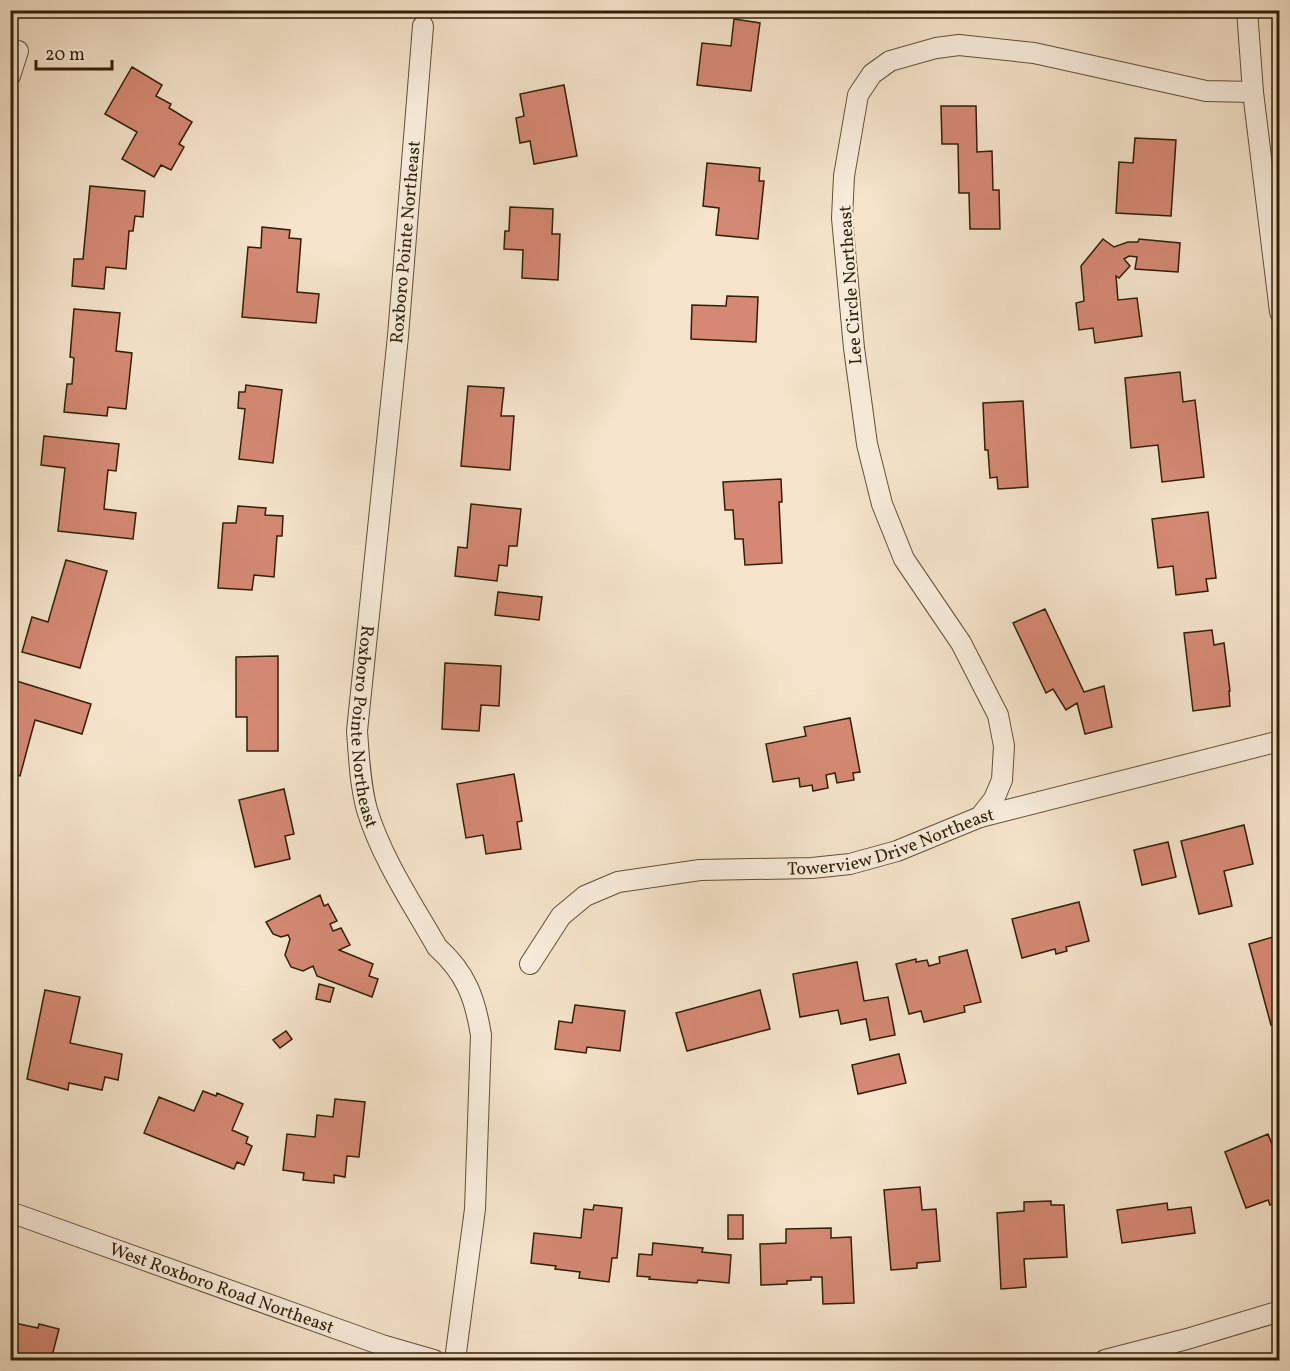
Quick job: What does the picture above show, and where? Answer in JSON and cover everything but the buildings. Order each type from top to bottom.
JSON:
[{"type":"street","points":[[1247,10],[1252,92],[1280,312]]},
{"type":"street","name":"Roxboro Pointe Northeast","points":[[423,26],[398,336],[357,731],[359,767],[367,809],[384,853],[437,947],[448,957],[465,980],[477,1007],[481,1035],[475,1209],[455,1360]]},
{"type":"street","name":"Lee Circle Northeast","points":[[980,817],[994,799],[1002,780],[1004,746],[998,715],[961,643],[904,559],[882,504],[867,444],[854,348],[842,218],[844,176],[858,94],[872,74],[890,61],[936,48],[959,45],[1034,53],[1206,91],[1252,92]]},
{"type":"street","points":[[10,76],[18,51]]},
{"type":"street","name":"Towerview Drive Northeast","points":[[530,964],[561,916],[585,896],[618,882],[700,870],[813,868],[850,864],[897,851],[980,817],[1280,741]]},
{"type":"street","name":"West Roxboro Road Northeast","points":[[10,1212],[382,1345],[434,1360]]},
{"type":"street","points":[[1105,1360],[1187,1340],[1280,1311]]}]
